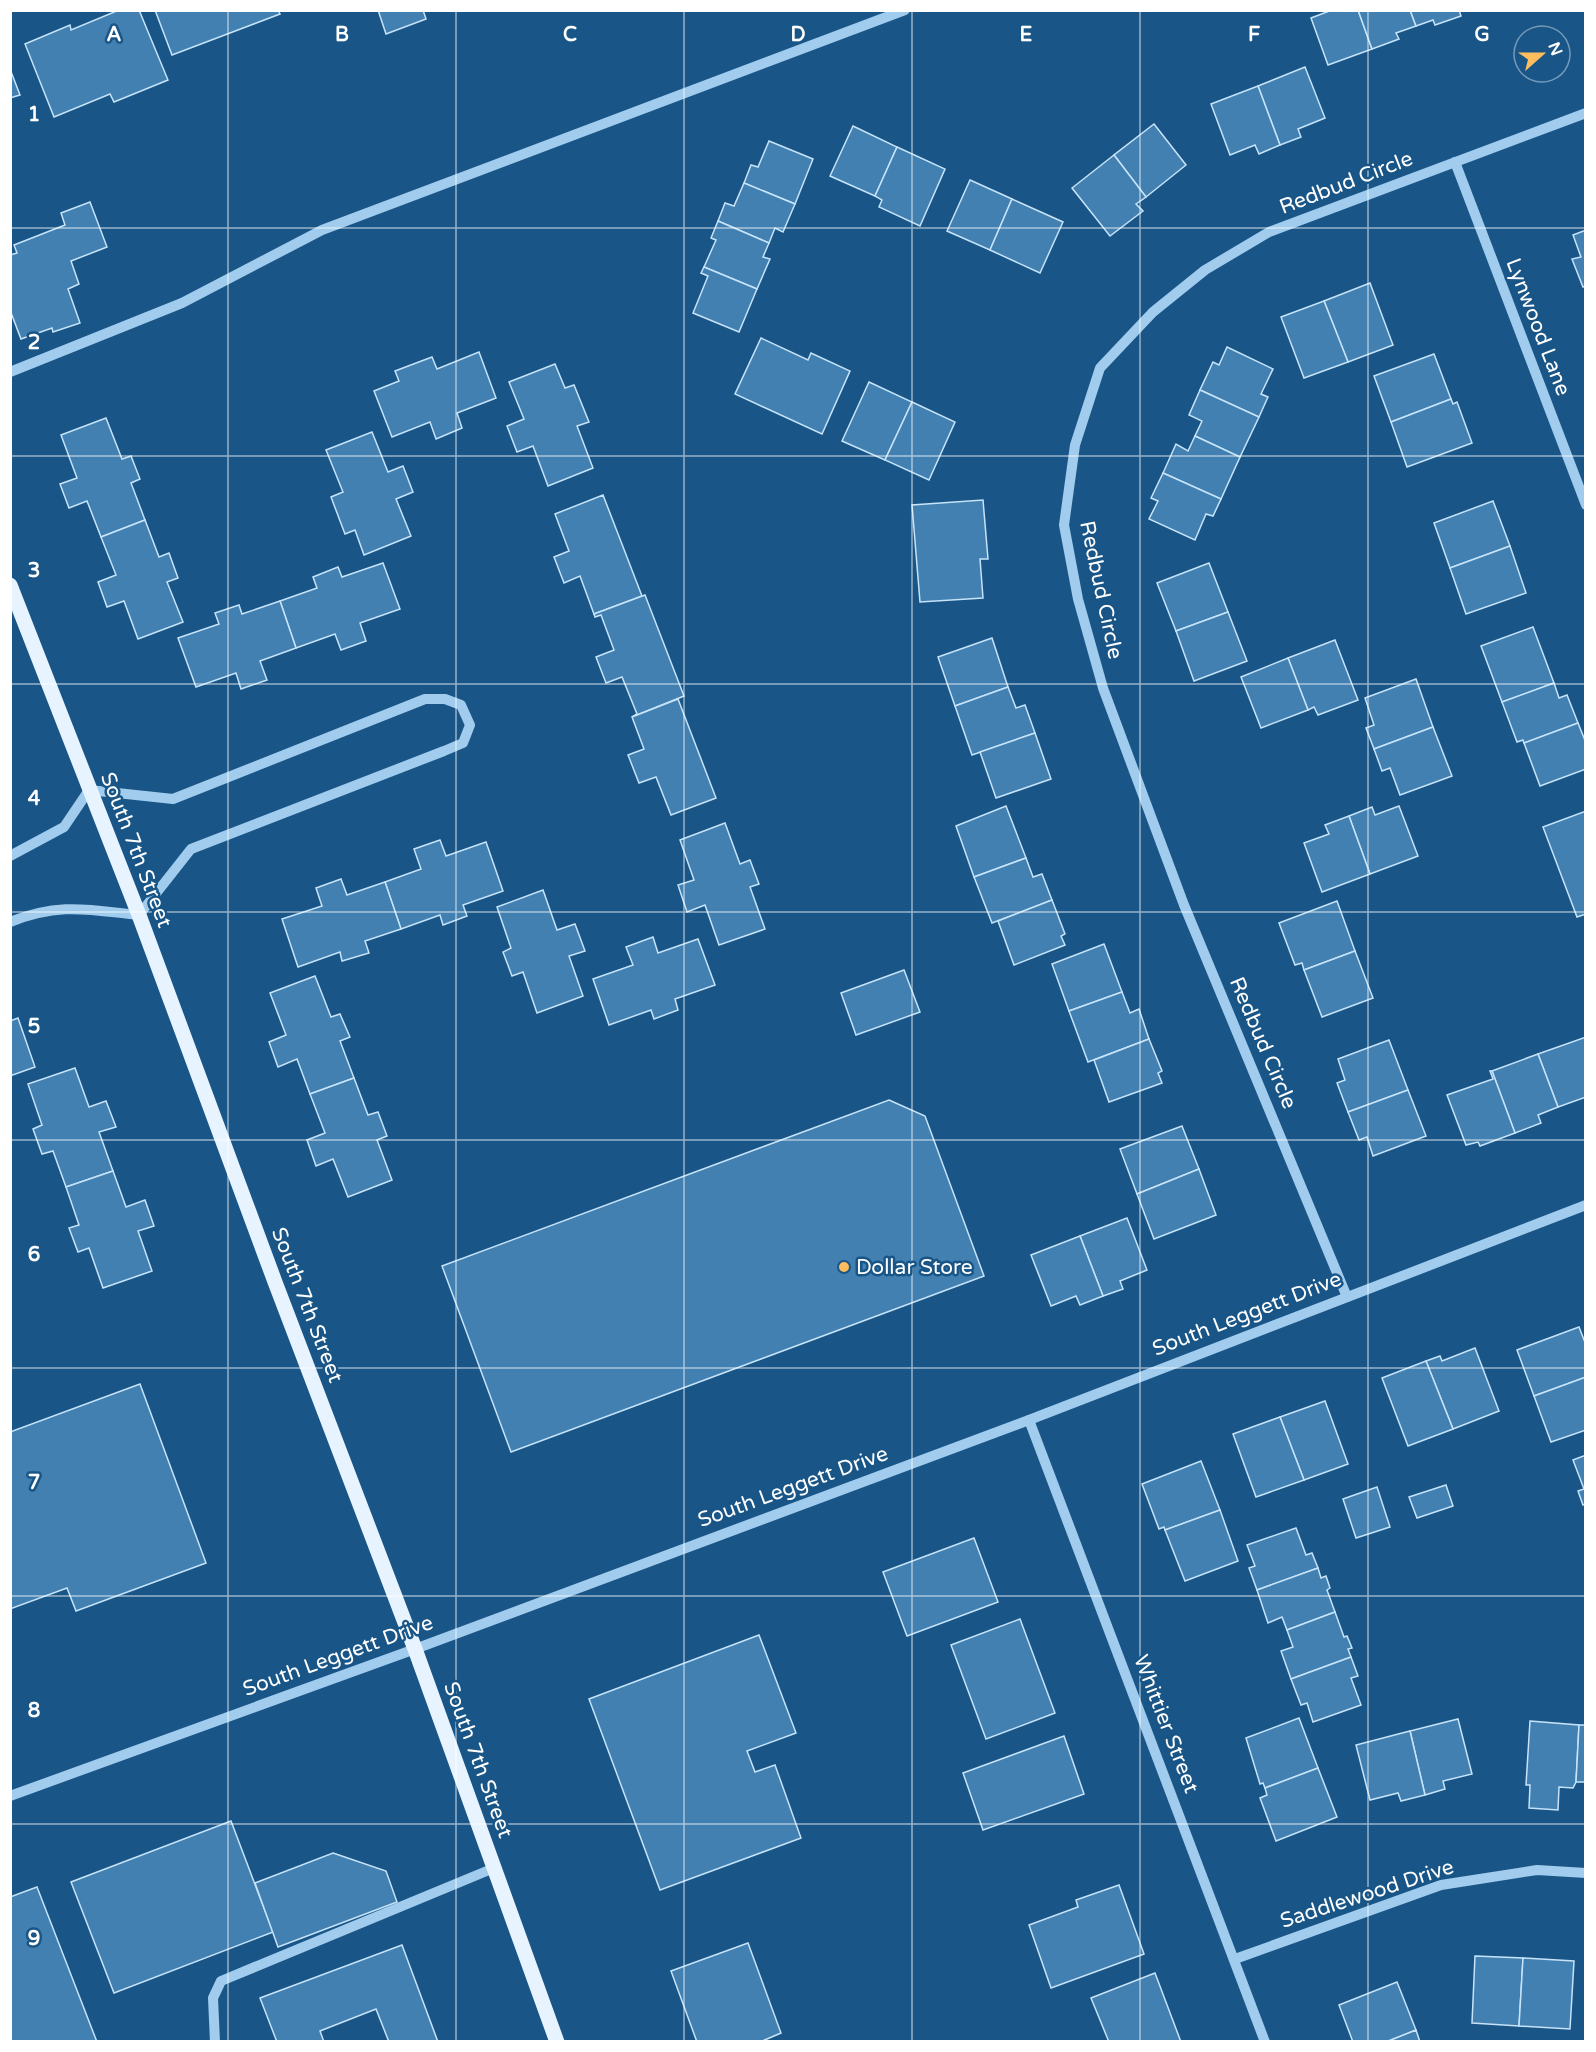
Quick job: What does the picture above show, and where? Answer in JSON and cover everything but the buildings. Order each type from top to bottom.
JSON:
[{"type":"main road","name":"South 7th Street","points":[[10,585],[139,915],[415,1649],[557,2042]]},
{"type":"street","points":[[10,372],[182,303],[322,230],[905,10]]},
{"type":"street","name":"Redbud Circle","points":[[1347,1297],[1184,905],[1103,688],[1078,599],[1064,525],[1075,445],[1100,368],[1153,312],[1205,270],[1269,232],[1586,113]]},
{"type":"street","name":"Lynwood Lane","points":[[1455,162],[1586,505]]},
{"type":"street","points":[[10,856],[64,827],[89,790],[173,799],[425,699],[445,699],[461,705],[470,724],[463,743],[190,849],[139,915],[64,908],[39,910],[10,922]]},
{"type":"street","name":"South Leggett Drive","points":[[10,1796],[415,1649],[1029,1420],[1586,1205]]},
{"type":"street","name":"Whittier Street","points":[[1029,1420],[1265,2042]]},
{"type":"street","points":[[215,2042],[213,1998],[220,1980],[494,1868]]},
{"type":"street","name":"Saddlewood Drive","points":[[1234,1959],[1441,1885],[1537,1870],[1586,1873]]},
{"type":"place","name":"Dollar Store","points":[[844,1267]]}]
